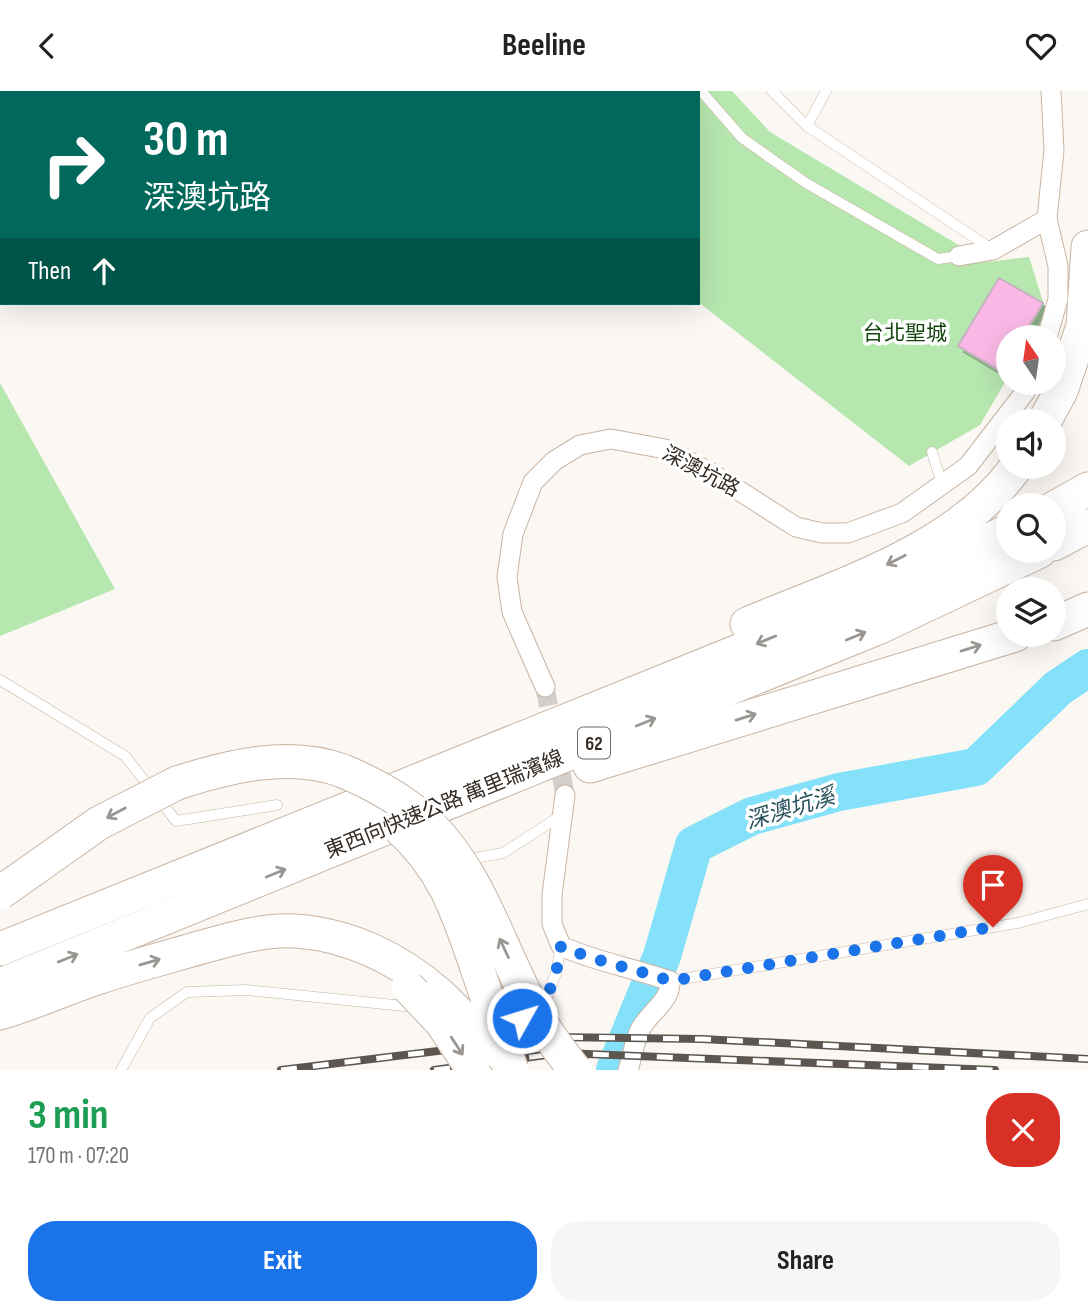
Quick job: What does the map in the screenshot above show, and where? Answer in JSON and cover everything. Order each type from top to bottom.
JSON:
[{"type":"highway","points":[[1051,409],[1061,391],[1083,326],[1088,247]]},
{"type":"highway","points":[[964,554],[985,503],[1007,479]]},
{"type":"highway","points":[[1066,501],[1088,489]]},
{"type":"highway","points":[[1066,538],[1088,526]]},
{"type":"highway","name":"東西向快速公路 萬里瑞濱線","points":[[0,949],[201,868],[337,790],[860,602],[996,537]]},
{"type":"highway","name":"東西向快速公路 萬里瑞濱線","points":[[5,998],[213,898],[880,627],[964,554],[996,553]]},
{"type":"highway","points":[[1066,619],[1088,609]]},
{"type":"highway","points":[[377,832],[996,641]]},
{"type":"highway","points":[[0,893],[99,823],[152,794],[190,779],[278,769],[307,774],[382,813],[414,841],[439,874],[455,903],[512,1070]]},
{"type":"highway","points":[[337,790],[395,797],[429,824],[456,856],[474,885],[532,1008],[553,1042],[575,1070]]},
{"type":"highway","points":[[5,998],[98,978],[224,941],[276,940],[305,943],[364,960],[423,991],[518,1070]]},
{"type":"highway","points":[[423,991],[472,1070]]},
{"type":"street","points":[[1051,91],[1054,150],[1047,219],[1058,266],[1058,299],[1051,325]]},
{"type":"street","points":[[959,256],[993,250],[1047,219]]},
{"type":"street","name":"深澳坑路","points":[[545,687],[512,613],[507,577],[513,534],[533,482],[554,461],[580,445],[611,439],[666,449],[713,474],[796,527],[822,533],[848,533],[902,513],[968,466],[1023,395]]},
{"type":"street","points":[[565,795],[552,895],[552,924],[561,946],[579,954],[670,981],[668,997],[640,1031],[628,1070]]},
{"type":"lane","points":[[701,91],[742,138],[806,183],[938,259],[959,256]]},
{"type":"lane","points":[[772,91],[807,126],[993,250]]},
{"type":"lane","points":[[807,126],[826,91]]},
{"type":"lane","points":[[932,453],[943,484]]},
{"type":"lane","points":[[0,680],[125,756],[176,821],[277,805]]},
{"type":"lane","points":[[422,868],[503,853],[562,815]]},
{"type":"lane","points":[[670,981],[1018,923],[1088,904]]},
{"type":"lane","points":[[121,1070],[150,1019],[187,992],[247,990],[401,1006],[493,1020],[522,1018],[544,1005],[556,973],[561,946]]},
{"type":"green space","name":"台北聖城","points":[[700,91],[732,91],[770,132],[987,262],[1029,257],[1046,311],[1038,325],[996,325],[998,395],[980,425],[909,466],[700,304]]},
{"type":"green space","points":[[0,383],[115,589],[0,636]]},
{"type":"building","points":[[999,278],[1043,303],[1030,325],[996,325],[996,368],[958,346]]},
{"type":"waterway","name":"深澳坑溪","points":[[615,1070],[662,956],[694,845],[752,816],[839,792],[976,767],[1058,688],[1088,668]]},
{"type":"tunnel","points":[[545,687],[565,795]]},
{"type":"railway","points":[[281,1070],[553,1037],[702,1039],[1088,1059]]},
{"type":"railway","points":[[434,1070],[561,1053],[995,1070]]},
{"type":"route","points":[[522,1018],[544,1005],[556,973],[561,946],[579,954],[670,981],[993,927]]}]
